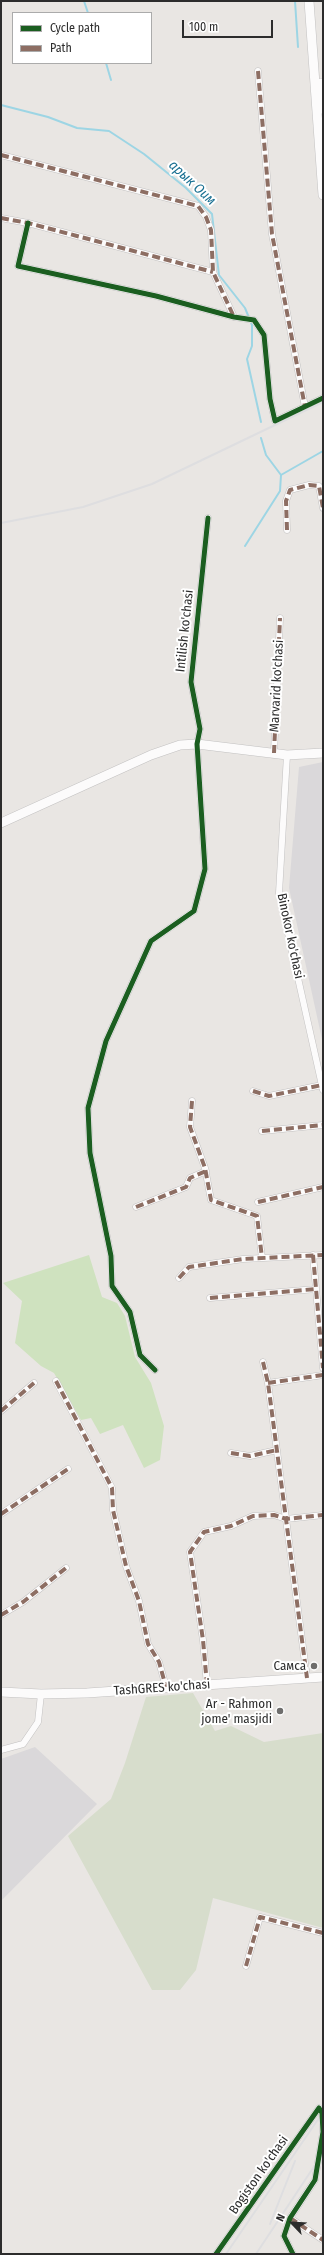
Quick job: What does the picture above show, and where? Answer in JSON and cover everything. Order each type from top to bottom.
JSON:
[{"type":"main road","points":[[310,1],[323,195]]},
{"type":"main road","points":[[315,1],[323,109]]},
{"type":"main road","points":[[1,823],[151,755],[180,745],[197,744],[287,755],[323,753]]},
{"type":"main road","name":"TashGRES ko'chasi","points":[[1,1692],[41,1694],[87,1693],[323,1677]]},
{"type":"street","points":[[258,71],[272,234],[305,407]]},
{"type":"street","points":[[1,155],[198,206],[206,217],[211,230],[213,272],[236,317]]},
{"type":"street","points":[[1,218],[28,223],[213,272]]},
{"type":"street","points":[[28,223],[18,266],[156,296],[236,317],[254,320],[264,335],[270,399],[275,421],[323,398]]},
{"type":"street","points":[[287,530],[286,501],[290,490],[309,485],[319,486],[323,508]]},
{"type":"street","name":"Intilish ko'chasi","points":[[155,1370],[140,1355],[130,1312],[112,1286],[110,1256],[90,1153],[88,1108],[106,1041],[151,941],[194,911],[205,869],[197,744],[200,729],[191,682],[208,518]]},
{"type":"street","name":"Marvarid ko'chasi","points":[[274,753],[280,618]]},
{"type":"street","name":"Binokor ko'chasi","points":[[287,755],[279,893],[322,1087]]},
{"type":"street","points":[[253,1091],[269,1096],[322,1087]]},
{"type":"street","points":[[192,1101],[190,1127],[206,1171],[211,1200],[257,1216],[262,1258]]},
{"type":"street","points":[[262,1131],[323,1125]]},
{"type":"street","points":[[136,1207],[186,1187],[190,1178],[206,1171]]},
{"type":"street","points":[[258,1202],[323,1186]]},
{"type":"street","points":[[313,1255],[323,1368]]},
{"type":"street","points":[[179,1278],[189,1267],[262,1258],[323,1255]]},
{"type":"street","points":[[210,1298],[316,1289]]},
{"type":"street","points":[[262,1362],[268,1383],[307,1678]]},
{"type":"street","points":[[268,1383],[323,1375]]},
{"type":"street","points":[[56,1381],[112,1488],[112,1510],[126,1566],[139,1601],[148,1644],[159,1662],[166,1687]]},
{"type":"street","points":[[1,1411],[34,1383]]},
{"type":"street","points":[[231,1453],[250,1456],[277,1450]]},
{"type":"street","points":[[1,1514],[68,1469]]},
{"type":"street","points":[[207,1685],[203,1640],[190,1552],[204,1532],[231,1526],[253,1516],[274,1514],[286,1519],[323,1515]]},
{"type":"street","points":[[1,1615],[23,1602],[66,1568]]},
{"type":"street","points":[[1,1750],[23,1744],[38,1722],[41,1694]]},
{"type":"street","points":[[246,1966],[260,1917],[323,1933]]},
{"type":"street","name":"Bogiston ko'chasi","points":[[216,2254],[319,2108],[322,2113],[323,2132],[315,2180],[290,2218]]},
{"type":"street","points":[[293,2254],[284,2236],[290,2218],[323,2240]]},
{"type":"shaded area","points":[[323,762],[323,1044],[289,888],[299,767]]},
{"type":"shaded area","points":[[35,1747],[97,1804],[1,1901],[1,1759]]},
{"type":"green space","points":[[89,1255],[102,1297],[117,1303],[125,1316],[135,1357],[151,1383],[164,1426],[160,1460],[144,1468],[123,1425],[100,1434],[91,1418],[81,1420],[54,1373],[41,1366],[15,1343],[22,1301],[3,1283]]},
{"type":"green space","points":[[193,1693],[215,1731],[231,1726],[264,1742],[323,1733],[323,1928],[213,1898],[196,1970],[180,1990],[152,1990],[68,1836],[111,1799],[125,1763],[146,1697]]},
{"type":"waterway","points":[[84,1],[88,12]]},
{"type":"waterway","points":[[295,1],[298,47]]},
{"type":"waterway","points":[[106,64],[111,80]]},
{"type":"waterway","name":"арык Оим","points":[[1,105],[48,117],[77,128],[109,131],[144,154],[186,188],[212,214],[219,275],[245,308],[252,325],[252,346],[247,359],[261,422]]},
{"type":"waterway","name":"арык Оим","points":[[245,546],[280,491],[281,475],[266,455],[261,438]]},
{"type":"waterway","points":[[281,475],[323,451]]},
{"type":"railway","points":[[1,523],[83,507],[152,484],[323,402]]},
{"type":"railway","points":[[226,2254],[323,2112]]},
{"type":"railway","points":[[256,2254],[323,2153]]},
{"type":"railway","points":[[270,2224],[295,2161]]},
{"type":"marked path","points":[[258,71],[272,234],[305,407]]},
{"type":"marked path","points":[[1,155],[198,206],[206,217],[211,230],[213,272],[234,317]]},
{"type":"marked path","points":[[1,218],[28,223],[213,272]]},
{"type":"marked path","points":[[287,530],[286,501],[290,490],[309,485],[319,486],[323,508]]},
{"type":"marked path","points":[[274,753],[280,618]]},
{"type":"marked path","points":[[253,1091],[269,1096],[322,1085]]},
{"type":"marked path","points":[[192,1101],[190,1127],[205,1168],[211,1200],[257,1216],[262,1258]]},
{"type":"marked path","points":[[262,1131],[323,1125]]},
{"type":"marked path","points":[[136,1207],[186,1187],[190,1178],[206,1171]]},
{"type":"marked path","points":[[258,1202],[323,1187]]},
{"type":"marked path","points":[[313,1255],[323,1368]]},
{"type":"marked path","points":[[179,1278],[189,1267],[243,1259],[323,1255]]},
{"type":"marked path","points":[[210,1298],[316,1289]]},
{"type":"marked path","points":[[263,1362],[268,1383],[307,1678]]},
{"type":"marked path","points":[[268,1383],[323,1375]]},
{"type":"marked path","points":[[56,1381],[112,1488],[113,1510],[126,1566],[139,1601],[148,1644],[159,1662],[166,1687]]},
{"type":"marked path","points":[[1,1411],[34,1383]]},
{"type":"marked path","points":[[231,1453],[250,1456],[277,1450]]},
{"type":"marked path","points":[[1,1514],[68,1469]]},
{"type":"marked path","points":[[207,1685],[203,1640],[190,1552],[204,1532],[231,1526],[253,1516],[274,1515],[286,1519],[323,1515]]},
{"type":"marked path","points":[[1,1615],[23,1602],[66,1568]]},
{"type":"marked path","points":[[246,1966],[260,1917],[323,1933]]},
{"type":"marked path","points":[[290,2218],[323,2240]]},
{"type":"cycle path","points":[[28,223],[18,266],[156,296],[234,317],[254,320],[264,335],[270,399],[275,421],[323,398]]},
{"type":"cycle path","points":[[155,1370],[140,1355],[130,1312],[112,1286],[111,1256],[90,1153],[88,1108],[106,1041],[151,941],[194,911],[205,869],[197,744],[200,729],[191,682],[208,518]]},
{"type":"cycle path","points":[[216,2254],[319,2108],[322,2113],[323,2132],[315,2180],[290,2218],[284,2236],[293,2254]]},
{"type":"place","name":"Самса","points":[[314,1666]]},
{"type":"place","name":"Ar - Rahmon jome' masjidi","points":[[280,1711]]}]
